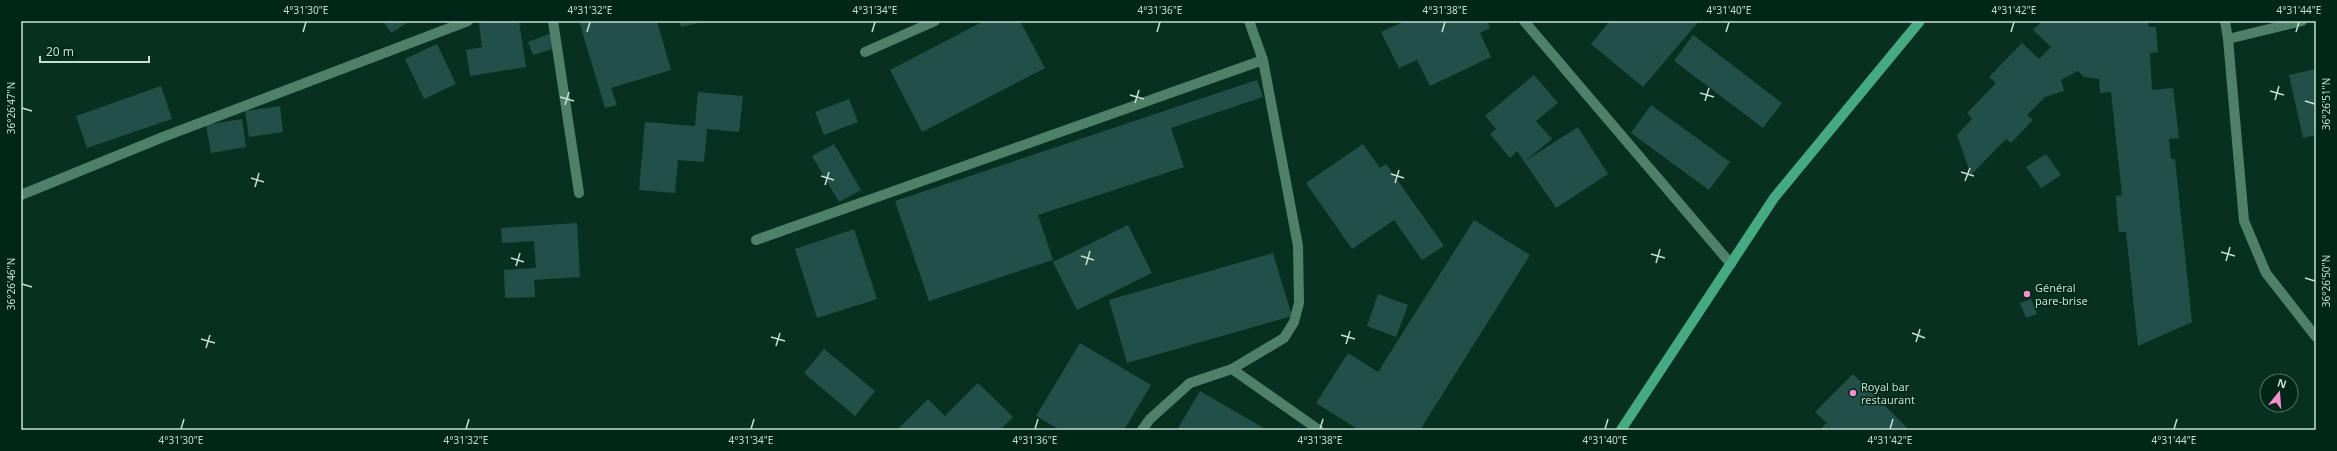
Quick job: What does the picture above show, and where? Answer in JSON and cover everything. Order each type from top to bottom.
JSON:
[{"type":"main road","points":[[1621,430],[1774,198],[1920,21]]},
{"type":"street","points":[[21,195],[163,137],[468,21]]},
{"type":"street","points":[[553,21],[579,193]]},
{"type":"street","points":[[865,52],[935,21]]},
{"type":"street","points":[[1142,430],[1150,419],[1190,383],[1232,369],[1284,338],[1294,322],[1299,303],[1298,246],[1263,60],[1249,21]]},
{"type":"street","points":[[1524,21],[1731,264]]},
{"type":"street","points":[[2225,21],[2228,38],[2244,221],[2266,273],[2316,337]]},
{"type":"street","points":[[2228,38],[2302,21]]},
{"type":"street","points":[[756,240],[1263,60]]},
{"type":"street","points":[[1232,369],[1319,430]]},
{"type":"building","points":[[383,21],[410,21],[391,33]]},
{"type":"building","points":[[492,21],[519,21],[526,67],[470,76],[466,50],[482,47],[479,23]]},
{"type":"building","points":[[579,21],[657,21],[671,70],[611,88],[617,105],[605,108]]},
{"type":"building","points":[[679,21],[703,21],[703,22],[681,27]]},
{"type":"building","points":[[984,21],[1020,21],[1045,68],[922,132],[890,70]]},
{"type":"building","points":[[1405,21],[1487,21],[1490,28],[1480,33],[1491,57],[1430,86],[1417,60],[1399,68],[1381,32]]},
{"type":"building","points":[[1610,21],[1699,21],[1643,87],[1591,44]]},
{"type":"building","points":[[2042,21],[2148,21],[2149,27],[2156,27],[2158,52],[2150,53],[2152,90],[2173,88],[2179,138],[2169,139],[2171,159],[2175,159],[2192,322],[2138,346],[2126,232],[2119,232],[2117,214],[2116,196],[2122,195],[2111,92],[2100,93],[2099,79],[2084,77],[2078,71],[2061,80],[2064,91],[2045,97],[2027,115],[2033,120],[2011,143],[2006,139],[1971,175],[1957,135],[1972,119],[1967,113],[1996,83],[1989,77],[2022,43],[2039,59],[2051,47],[2033,30]]},
{"type":"building","points":[[551,33],[556,48],[533,55],[528,42]]},
{"type":"building","points":[[1693,35],[1782,103],[1763,128],[1674,61]]},
{"type":"building","points":[[437,44],[456,84],[424,99],[405,59]]},
{"type":"building","points":[[2316,69],[2316,135],[2303,138],[2289,75]]},
{"type":"building","points":[[1534,75],[1558,103],[1536,121],[1552,139],[1525,161],[1578,127],[1608,174],[1556,208],[1517,151],[1510,158],[1490,134],[1496,129],[1485,116]]},
{"type":"building","points":[[1257,80],[1263,97],[1171,128],[1184,167],[1038,215],[1053,260],[929,301],[895,201]]},
{"type":"building","points":[[161,86],[172,119],[87,148],[76,116]]},
{"type":"building","points":[[698,92],[743,96],[739,132],[707,129],[704,162],[678,160],[675,193],[639,190],[645,122],[695,126]]},
{"type":"building","points":[[849,99],[858,122],[824,135],[815,112]]},
{"type":"building","points":[[1651,105],[1730,162],[1709,190],[1631,133]]},
{"type":"building","points":[[280,106],[283,132],[249,137],[245,111]]},
{"type":"building","points":[[242,119],[246,147],[211,153],[206,125]]},
{"type":"building","points":[[834,144],[861,190],[839,202],[812,156]]},
{"type":"building","points":[[1363,144],[1380,168],[1386,164],[1444,246],[1422,260],[1394,220],[1352,249],[1306,183]]},
{"type":"building","points":[[2046,154],[2061,175],[2041,188],[2026,167]]},
{"type":"building","points":[[1474,220],[1530,255],[1420,430],[1359,430],[1316,403],[1348,353],[1378,372]]},
{"type":"building","points":[[577,223],[580,277],[534,280],[535,297],[505,298],[504,270],[536,268],[534,241],[502,243],[501,228]]},
{"type":"building","points":[[1128,225],[1152,273],[1077,310],[1053,262]]},
{"type":"building","points":[[854,229],[877,299],[817,318],[795,249]]},
{"type":"building","points":[[1273,253],[1292,316],[1127,363],[1109,300]]},
{"type":"building","points":[[1378,294],[1408,305],[1396,337],[1367,326]]},
{"type":"building","points":[[2031,299],[2037,314],[2026,318],[2020,303]]},
{"type":"building","points":[[1080,343],[1151,385],[1124,430],[1060,430],[1036,416]]},
{"type":"building","points":[[824,349],[875,391],[855,416],[804,373]]},
{"type":"building","name":"Royal bar restaurant","points":[[1853,374],[1909,430],[1819,430],[1827,423],[1815,412]]},
{"type":"building","points":[[978,383],[1013,417],[1000,430],[897,430],[928,399],[945,416]]},
{"type":"building","points":[[1200,391],[1267,430],[1177,430]]},
{"type":"place","name":"Général pare-brise","points":[[2027,294]]},
{"type":"place","name":"Royal bar restaurant","points":[[1853,393]]}]
